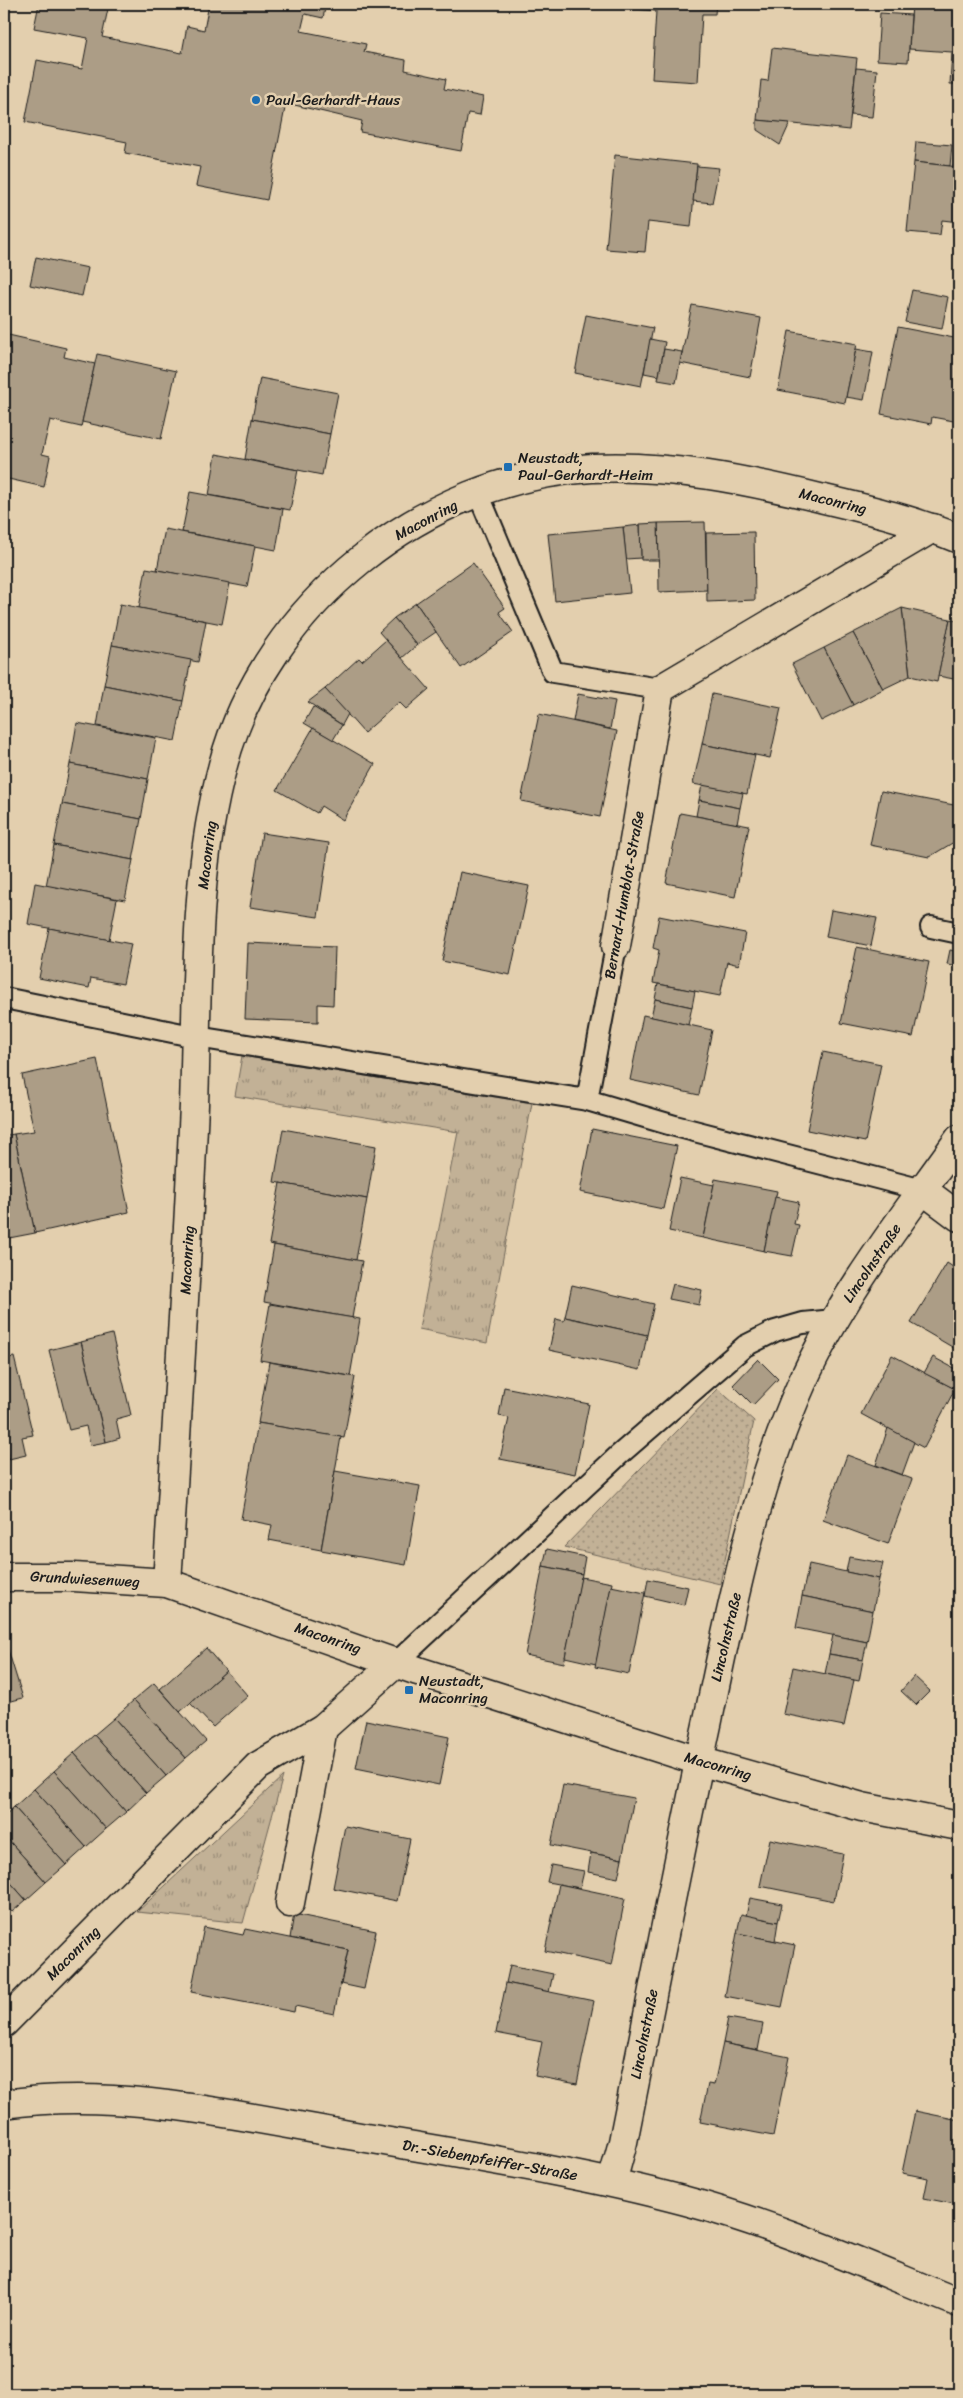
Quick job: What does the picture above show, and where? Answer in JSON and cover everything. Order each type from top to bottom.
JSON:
[{"type":"street","name":"Maconring","points":[[959,539],[933,528],[783,489],[707,475],[646,468],[589,468],[536,476],[478,494],[418,522],[372,549],[338,578],[296,622],[266,666],[241,714],[223,763],[209,828],[202,894],[189,1216],[167,1583],[396,1662],[699,1761],[862,1807],[959,1826]]},
{"type":"street","points":[[660,689],[933,528]]},
{"type":"street","name":"Bernard-Humblot-Straße","points":[[616,946],[660,689]]},
{"type":"street","name":"Lincolnstraße","points":[[612,2182],[623,2142],[724,1642],[761,1498],[802,1382],[834,1320],[864,1272],[959,1139]]},
{"type":"street","points":[[923,1190],[959,1217]]},
{"type":"street","name":"Grundwiesenweg","points":[[4,1577],[74,1577],[167,1583]]},
{"type":"street","name":"Maconring","points":[[4,2023],[258,1766],[323,1728],[396,1662]]},
{"type":"street","points":[[290,1903],[323,1728]]},
{"type":"street","name":"Dr.-Siebenpfeiffer-Straße","points":[[4,2104],[63,2099],[155,2103],[243,2116],[612,2182],[688,2201],[770,2228],[959,2303]]},
{"type":"lane","points":[[478,494],[553,672],[660,689]]},
{"type":"lane","points":[[931,927],[959,933]]},
{"type":"lane","name":"Bernard-Humblot-Straße","points":[[586,1100],[616,946]]},
{"type":"lane","points":[[4,998],[197,1037],[586,1100],[675,1126],[923,1190]]},
{"type":"lane","points":[[396,1662],[619,1455],[745,1346],[775,1331],[803,1323],[834,1320]]},
{"type":"green space","points":[[242,1056],[532,1103],[487,1343],[419,1329],[458,1132],[235,1096]]},
{"type":"green space","points":[[718,1389],[754,1421],[720,1584],[564,1547]]},
{"type":"green space","points":[[283,1776],[243,1923],[137,1912]]},
{"type":"building","name":"Paul-Gerhardt-Haus","points":[[39,4],[109,4],[102,37],[182,53],[187,26],[204,30],[209,4],[326,4],[323,18],[305,14],[301,31],[366,44],[364,52],[406,60],[405,70],[446,79],[444,89],[483,97],[480,115],[468,113],[461,151],[360,132],[362,121],[286,103],[267,200],[196,186],[200,167],[125,153],[127,142],[25,122],[37,60],[82,69],[88,38],[34,28]]},
{"type":"building","points":[[613,4],[716,4],[715,14],[702,14],[698,82],[652,79],[656,11],[612,7]]},
{"type":"building","points":[[912,4],[959,4],[959,84],[950,84],[952,52],[909,49]]},
{"type":"building","points":[[880,13],[911,15],[908,62],[877,60]]},
{"type":"building","points":[[772,48],[857,58],[849,130],[757,120],[761,80],[768,81]]},
{"type":"building","points":[[856,68],[877,70],[872,117],[851,115]]},
{"type":"building","points":[[757,120],[790,123],[780,145],[757,130]]},
{"type":"building","points":[[916,142],[952,145],[950,166],[914,162]]},
{"type":"building","points":[[615,155],[697,164],[691,227],[648,222],[645,252],[606,249]]},
{"type":"building","points":[[914,162],[959,167],[959,222],[942,220],[940,235],[907,232]]},
{"type":"building","points":[[697,166],[719,168],[712,203],[693,201]]},
{"type":"building","points":[[36,257],[88,268],[82,296],[30,285]]},
{"type":"building","points":[[912,290],[948,297],[942,329],[905,322]]},
{"type":"building","points":[[692,305],[761,318],[750,377],[680,363]]},
{"type":"building","points":[[586,315],[653,328],[641,386],[575,373]]},
{"type":"building","points":[[898,327],[959,339],[959,422],[932,417],[931,424],[881,414]]},
{"type":"building","points":[[789,331],[857,344],[845,403],[778,390]]},
{"type":"building","points":[[4,334],[66,348],[64,357],[95,364],[81,427],[50,420],[42,454],[50,456],[44,487],[4,478]]},
{"type":"building","points":[[650,339],[665,342],[659,376],[644,373]]},
{"type":"building","points":[[664,349],[682,352],[676,383],[658,380]]},
{"type":"building","points":[[856,349],[873,352],[864,400],[846,397]]},
{"type":"building","points":[[97,354],[176,371],[161,439],[82,422]]},
{"type":"building","points":[[260,378],[338,393],[330,434],[252,419]]},
{"type":"building","points":[[252,419],[330,434],[322,475],[245,459]]},
{"type":"building","points":[[216,454],[298,470],[290,510],[209,495]]},
{"type":"building","points":[[190,492],[283,509],[276,550],[182,532]]},
{"type":"building","points":[[705,522],[707,590],[659,592],[658,523]]},
{"type":"building","points":[[658,523],[659,560],[641,560],[640,524]]},
{"type":"building","points":[[640,525],[641,558],[626,559],[623,527]]},
{"type":"building","points":[[623,527],[630,593],[555,601],[548,534]]},
{"type":"building","points":[[165,529],[255,546],[247,587],[157,570]]},
{"type":"building","points":[[754,532],[755,600],[707,602],[706,533]]},
{"type":"building","points":[[473,563],[505,608],[499,612],[513,632],[461,668],[416,603]]},
{"type":"building","points":[[146,568],[230,583],[222,624],[139,608]]},
{"type":"building","points":[[416,603],[436,632],[417,645],[394,618]]},
{"type":"building","points":[[120,604],[206,621],[198,662],[112,645]]},
{"type":"building","points":[[902,608],[950,619],[937,682],[910,676]]},
{"type":"building","points":[[902,608],[910,676],[883,689],[853,633]]},
{"type":"building","points":[[394,618],[417,645],[402,658],[379,632]]},
{"type":"building","points":[[950,619],[959,621],[959,680],[938,676]]},
{"type":"building","points":[[853,633],[883,689],[853,705],[824,648]]},
{"type":"building","points":[[386,640],[429,689],[406,709],[399,702],[364,733],[325,689],[359,658],[362,661]]},
{"type":"building","points":[[112,645],[191,660],[183,701],[104,685]]},
{"type":"building","points":[[824,648],[853,705],[821,721],[792,664]]},
{"type":"building","points":[[104,685],[183,701],[175,741],[97,726]]},
{"type":"building","points":[[325,689],[348,714],[342,725],[308,702]]},
{"type":"building","points":[[578,694],[615,701],[610,729],[573,721]]},
{"type":"building","points":[[712,694],[781,708],[770,758],[702,744]]},
{"type":"building","points":[[313,707],[342,725],[333,740],[304,723]]},
{"type":"building","points":[[539,714],[617,731],[600,817],[521,801]]},
{"type":"building","points":[[77,723],[156,738],[148,779],[70,764]]},
{"type":"building","points":[[313,728],[375,764],[343,820],[321,806],[317,813],[277,790]]},
{"type":"building","points":[[702,744],[755,755],[747,794],[693,784]]},
{"type":"building","points":[[70,764],[148,779],[141,819],[62,804]]},
{"type":"building","points":[[702,785],[743,793],[740,808],[699,800]]},
{"type":"building","points":[[881,791],[959,806],[959,839],[929,857],[870,845]]},
{"type":"building","points":[[699,800],[740,808],[737,824],[696,816]]},
{"type":"building","points":[[62,804],[141,819],[133,860],[54,845]]},
{"type":"building","points":[[680,813],[749,826],[735,897],[666,883]]},
{"type":"building","points":[[262,833],[329,843],[318,917],[250,907]]},
{"type":"building","points":[[54,845],[133,860],[125,900],[46,886]]},
{"type":"building","points":[[460,872],[529,886],[510,975],[442,961]]},
{"type":"building","points":[[35,883],[117,899],[109,940],[28,924]]},
{"type":"building","points":[[831,910],[877,918],[871,946],[826,937]]},
{"type":"building","points":[[659,916],[745,933],[739,965],[727,962],[720,996],[653,983],[659,950],[653,948]]},
{"type":"building","points":[[49,928],[131,944],[123,984],[91,978],[89,988],[39,978]]},
{"type":"building","points":[[248,943],[335,947],[333,1005],[318,1004],[318,1022],[245,1019]]},
{"type":"building","points":[[857,947],[929,962],[913,1037],[841,1023]]},
{"type":"building","points":[[950,950],[959,952],[959,966],[947,964]]},
{"type":"building","points":[[658,984],[695,991],[692,1007],[655,999]]},
{"type":"building","points":[[655,999],[692,1007],[688,1025],[651,1017]]},
{"type":"building","points":[[643,1015],[712,1030],[699,1095],[630,1080]]},
{"type":"building","points":[[823,1052],[881,1064],[865,1142],[807,1130]]},
{"type":"building","points":[[97,1059],[129,1212],[35,1233],[14,1134],[34,1131],[22,1075]]},
{"type":"building","points":[[283,1129],[376,1146],[367,1199],[274,1182]]},
{"type":"building","points":[[592,1129],[677,1146],[663,1209],[580,1192]]},
{"type":"building","points":[[14,1134],[35,1233],[4,1239],[4,1136]]},
{"type":"building","points":[[680,1178],[714,1185],[703,1238],[669,1231]]},
{"type":"building","points":[[715,1179],[777,1191],[764,1251],[703,1238]]},
{"type":"building","points":[[280,1183],[367,1199],[356,1260],[269,1244]]},
{"type":"building","points":[[775,1197],[799,1202],[794,1224],[799,1225],[792,1256],[764,1251]]},
{"type":"building","points":[[274,1245],[362,1261],[352,1318],[264,1302]]},
{"type":"building","points":[[947,1263],[959,1271],[959,1351],[911,1323]]},
{"type":"building","points":[[673,1284],[702,1290],[699,1305],[669,1299]]},
{"type":"building","points":[[572,1285],[654,1304],[647,1335],[565,1317]]},
{"type":"building","points":[[270,1304],[360,1319],[350,1376],[260,1360]]},
{"type":"building","points":[[565,1317],[647,1335],[640,1370],[549,1350],[556,1319],[564,1321]]},
{"type":"building","points":[[112,1334],[131,1415],[116,1419],[120,1438],[106,1442],[81,1342]]},
{"type":"building","points":[[81,1342],[106,1442],[90,1445],[86,1426],[69,1430],[49,1350]]},
{"type":"building","points":[[892,1355],[955,1389],[924,1448],[861,1414]]},
{"type":"building","points":[[14,1357],[33,1435],[22,1437],[26,1455],[9,1459],[4,1435],[4,1359]]},
{"type":"building","points":[[933,1357],[959,1371],[959,1382],[955,1389],[924,1373]]},
{"type":"building","points":[[758,1359],[778,1379],[753,1405],[733,1385]]},
{"type":"building","points":[[269,1362],[355,1377],[344,1438],[258,1423]]},
{"type":"building","points":[[504,1387],[589,1404],[575,1474],[500,1459],[509,1418],[499,1416]]},
{"type":"building","points":[[258,1423],[341,1437],[321,1550],[269,1540],[272,1525],[241,1519]]},
{"type":"building","points":[[888,1428],[914,1442],[902,1475],[876,1465]]},
{"type":"building","points":[[4,1435],[9,1459],[4,1460]]},
{"type":"building","points":[[847,1455],[912,1479],[888,1544],[823,1520]]},
{"type":"building","points":[[335,1471],[420,1486],[406,1565],[321,1550]]},
{"type":"building","points":[[547,1549],[585,1557],[582,1574],[543,1566]]},
{"type":"building","points":[[849,1557],[883,1563],[879,1579],[846,1572]]},
{"type":"building","points":[[809,1564],[879,1579],[873,1611],[802,1596]]},
{"type":"building","points":[[543,1566],[582,1574],[564,1663],[525,1655]]},
{"type":"building","points":[[581,1577],[612,1583],[596,1664],[565,1657]]},
{"type":"building","points":[[648,1579],[688,1587],[684,1605],[645,1596]]},
{"type":"building","points":[[611,1586],[645,1593],[629,1674],[595,1667]]},
{"type":"building","points":[[802,1596],[873,1611],[867,1642],[796,1628]]},
{"type":"building","points":[[833,1635],[867,1642],[863,1660],[829,1654]]},
{"type":"building","points":[[4,1637],[23,1698],[4,1703]]},
{"type":"building","points":[[206,1648],[226,1671],[180,1712],[160,1689]]},
{"type":"building","points":[[829,1654],[863,1660],[859,1681],[825,1674]]},
{"type":"building","points":[[793,1667],[854,1680],[844,1726],[783,1714]]},
{"type":"building","points":[[226,1671],[248,1696],[213,1727],[190,1703]]},
{"type":"building","points":[[914,1676],[930,1691],[916,1705],[901,1691]]},
{"type":"building","points":[[154,1683],[206,1741],[186,1758],[134,1700]]},
{"type":"building","points":[[134,1700],[186,1758],[166,1776],[114,1718]]},
{"type":"building","points":[[114,1718],[166,1776],[146,1793],[94,1735]]},
{"type":"building","points":[[366,1720],[449,1737],[439,1785],[356,1768]]},
{"type":"building","points":[[94,1735],[146,1793],[126,1812],[74,1753]]},
{"type":"building","points":[[74,1753],[126,1812],[106,1829],[54,1771]]},
{"type":"building","points":[[54,1771],[106,1829],[86,1847],[34,1789]]},
{"type":"building","points":[[563,1785],[634,1798],[622,1859],[551,1845]]},
{"type":"building","points":[[34,1789],[86,1847],[66,1865],[14,1807]]},
{"type":"building","points":[[14,1807],[66,1865],[46,1882],[4,1835],[4,1816]]},
{"type":"building","points":[[345,1826],[410,1839],[397,1901],[333,1888]]},
{"type":"building","points":[[4,1835],[46,1882],[26,1900],[4,1875]]},
{"type":"building","points":[[770,1839],[843,1854],[834,1901],[760,1886]]},
{"type":"building","points":[[591,1853],[622,1859],[618,1878],[588,1872]]},
{"type":"building","points":[[551,1865],[584,1871],[580,1888],[547,1882]]},
{"type":"building","points":[[4,1875],[26,1900],[12,1912],[4,1904]]},
{"type":"building","points":[[559,1884],[625,1898],[612,1965],[545,1951]]},
{"type":"building","points":[[750,1898],[782,1904],[778,1922],[746,1916]]},
{"type":"building","points":[[294,1914],[376,1931],[364,1989],[341,1984],[348,1950],[290,1938]]},
{"type":"building","points":[[741,1914],[778,1922],[775,1941],[737,1933]]},
{"type":"building","points":[[204,1927],[243,1935],[245,1929],[348,1950],[334,2014],[295,2006],[294,2012],[191,1992]]},
{"type":"building","points":[[737,1933],[795,1945],[782,2007],[725,1996]]},
{"type":"building","points":[[510,1965],[553,1974],[549,1992],[506,1983]]},
{"type":"building","points":[[506,1983],[594,2001],[577,2084],[535,2076],[542,2042],[496,2033]]},
{"type":"building","points":[[728,2018],[763,2024],[758,2050],[723,2043]]},
{"type":"building","points":[[723,2043],[789,2057],[773,2136],[700,2122],[708,2084],[714,2085]]},
{"type":"building","points":[[915,2111],[959,2120],[959,2205],[924,2198],[928,2178],[902,2173]]},
{"type":"place","name":"Paul-Gerhardt-Haus","points":[[256,100]]},
{"type":"place","name":"Neustadt, Paul-Gerhardt-Heim","points":[[508,467]]},
{"type":"place","name":"Neustadt, Maconring","points":[[409,1690]]}]
